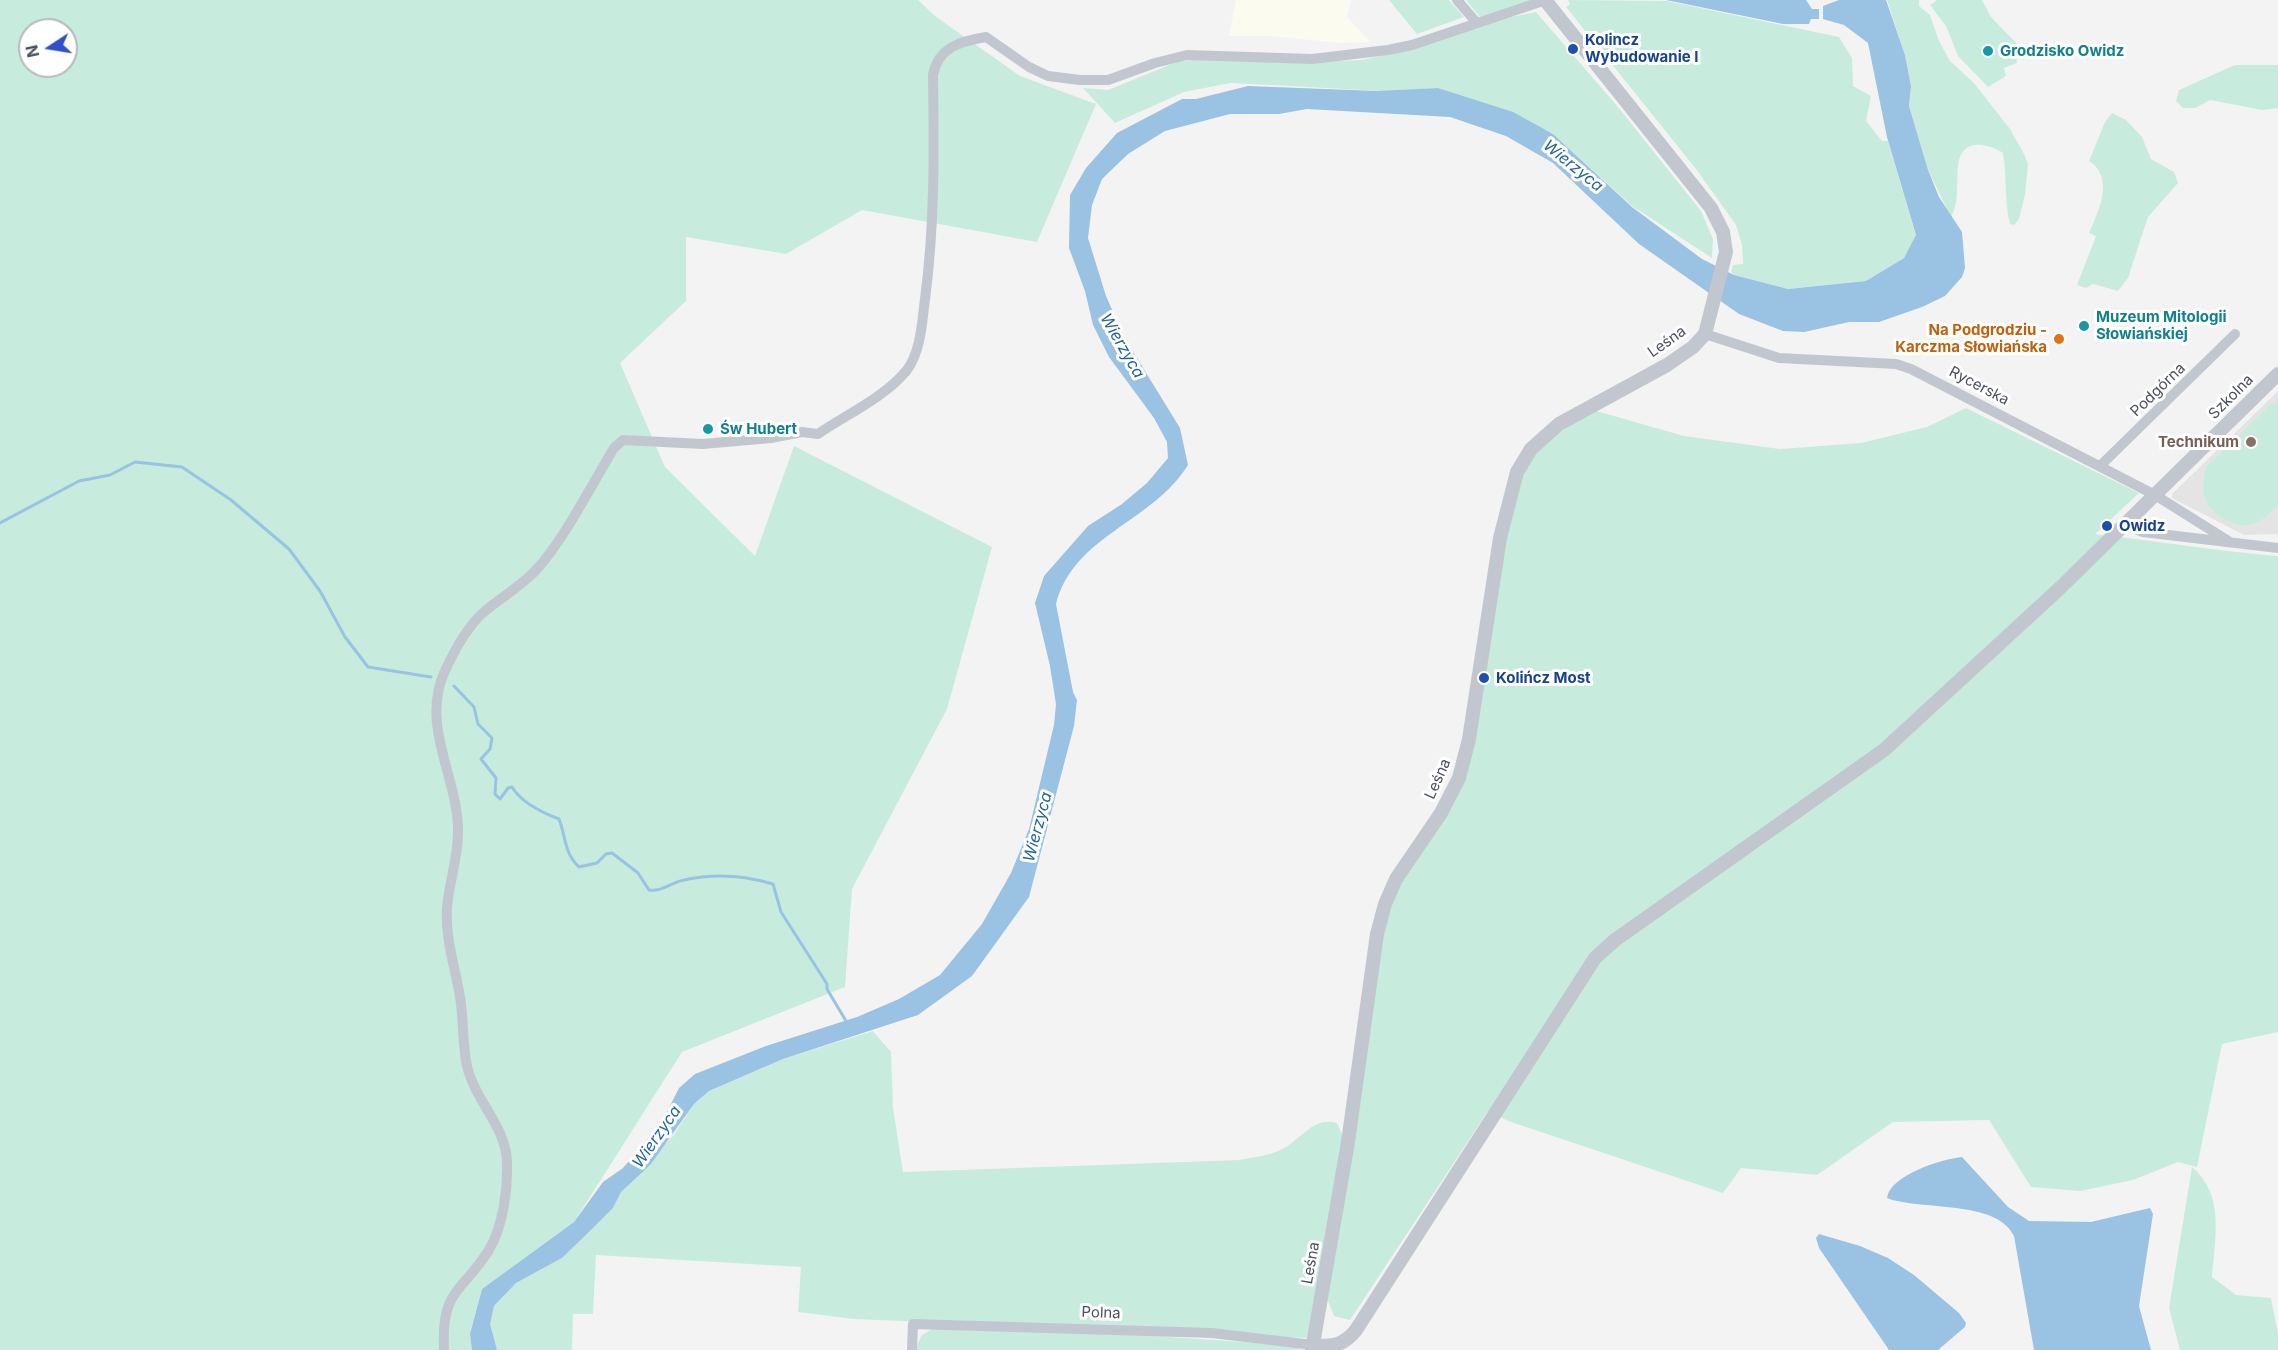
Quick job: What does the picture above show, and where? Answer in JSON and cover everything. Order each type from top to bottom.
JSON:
[{"type":"street","points":[[1456,0],[1477,23]]},
{"type":"street","points":[[444,1350],[443,1328],[448,1304],[463,1281],[489,1250],[498,1227],[507,1163],[503,1140],[467,1068],[460,996],[447,921],[458,830],[439,736],[436,698],[444,672],[469,627],[484,611],[537,570],[614,448],[623,440],[703,444],[771,438],[802,432],[818,434],[860,409],[907,370],[922,328],[932,247],[935,198],[933,75],[935,63],[951,46],[986,37],[1023,64],[1048,76],[1080,80],[1108,80],[1155,63],[1186,55],[1312,59],[1388,50],[1412,45],[1549,2]]},
{"type":"street","name":"Leśna","points":[[1312,1348],[1348,1142],[1377,934],[1385,904],[1396,879],[1441,813],[1459,778],[1470,731],[1500,538],[1517,472],[1531,449],[1559,424],[1667,365],[1693,347],[1705,334],[1726,252],[1723,232],[1711,208],[1549,2]]},
{"type":"street","name":"Rycerska","points":[[1705,334],[1779,358],[1870,362],[1905,367],[1937,381],[2155,495],[2230,543]]},
{"type":"street","name":"Podgórna","points":[[2100,466],[2235,334]]},
{"type":"street","name":"Szkolna","points":[[1312,1348],[1333,1346],[1344,1342],[1356,1330],[1595,958],[1615,940],[1884,750],[2125,525],[2278,374]]},
{"type":"street","points":[[2184,537],[2186,514]]},
{"type":"street","points":[[2125,525],[2143,532],[2278,548]]},
{"type":"street","name":"Polna","points":[[912,1350],[913,1324],[1212,1333],[1312,1348]]},
{"type":"shaded area","points":[[1236,0],[1351,0],[1347,17],[1370,42],[1340,43],[1272,36],[1229,36]]},
{"type":"shaded area","name":"Technikum","points":[[2278,391],[2278,534],[2244,535],[2172,498],[2172,494]]},
{"type":"green space","points":[[0,0],[918,0],[935,16],[1020,76],[1096,104],[1037,242],[862,210],[786,254],[686,237],[686,301],[620,363],[665,467],[755,556],[794,446],[992,547],[947,709],[852,889],[845,987],[682,1052],[574,1222],[482,1289],[470,1334],[472,1350],[0,1350]]},
{"type":"green space","points":[[1389,0],[1449,0],[1464,17],[1417,34]]},
{"type":"green space","points":[[1466,0],[1529,0],[1531,2],[1480,17]]},
{"type":"green space","points":[[1568,0],[1667,1],[1839,37],[1852,58],[1853,86],[1871,96],[1866,121],[1882,141],[1888,141],[1916,236],[1904,258],[1866,281],[1788,289],[1734,275],[1731,272],[1733,265],[1743,264],[1742,245],[1736,225],[1696,169],[1566,7],[1570,4]]},
{"type":"green space","points":[[1887,0],[1919,0],[1919,6],[1930,15],[1939,41],[1950,61],[1974,83],[2010,129],[2028,164],[2025,195],[2019,219],[2014,225],[2010,224],[2008,215],[2003,153],[1985,145],[1966,148],[1962,153],[1958,167],[1956,203],[1951,217],[1928,170],[1909,106],[1911,86],[1905,55]]},
{"type":"green space","points":[[1937,0],[1982,0],[1991,17],[2023,50],[2016,56],[2017,63],[2004,68],[2006,76],[1988,87],[1958,56],[1946,26],[1930,5]]},
{"type":"green space","points":[[1536,12],[1618,107],[1701,211],[1713,239],[1712,258],[1632,206],[1553,134],[1439,88],[1382,91],[1231,83],[1184,92],[1115,123],[1083,88],[1108,90],[1179,61],[1212,59],[1289,62],[1362,60],[1397,52],[1471,25]]},
{"type":"green space","points":[[2235,65],[2278,65],[2278,108],[2262,110],[2210,100],[2195,108],[2183,108],[2176,101],[2179,90]]},
{"type":"green space","points":[[2112,113],[2126,120],[2142,137],[2151,159],[2174,172],[2178,183],[2148,217],[2128,278],[2118,291],[2093,284],[2086,288],[2077,285],[2096,236],[2089,233],[2100,205],[2103,185],[2097,168],[2089,161],[2105,122]]},
{"type":"green space","name":"Technikum","points":[[2278,401],[2278,505],[2256,523],[2245,525],[2230,522],[2216,514],[2207,502],[2203,488],[2206,467],[2270,405]]},
{"type":"green space","points":[[1966,408],[2139,493],[2095,534],[2278,556],[2278,1032],[2222,1044],[2197,1167],[2178,1162],[2133,1180],[2080,1191],[2031,1187],[1989,1120],[1893,1122],[1817,1175],[1741,1168],[1723,1193],[1508,1121],[1488,1111],[1350,1320],[1334,1316],[1326,1296],[1386,917],[1400,882],[1454,800],[1510,510],[1523,468],[1535,449],[1593,410],[1684,436],[1780,449],[1861,443],[1927,427]]},
{"type":"green space","points":[[873,1031],[891,1052],[893,1108],[903,1172],[1239,1160],[1279,1151],[1315,1125],[1337,1123],[1345,1141],[1310,1338],[854,1319],[798,1312],[801,1267],[596,1255],[593,1314],[573,1314],[572,1350],[497,1350],[489,1324],[494,1306],[516,1283],[562,1258],[613,1208],[621,1192],[673,1136],[694,1104],[709,1091],[783,1059]]},
{"type":"green space","points":[[2192,1167],[2202,1178],[2214,1204],[2216,1233],[2212,1277],[2236,1295],[2271,1298],[2278,1334],[2278,1350],[2180,1350],[2169,1308]]},
{"type":"green space","points":[[933,1328],[1162,1337],[1299,1347],[1301,1350],[915,1350],[921,1336]]},
{"type":"water","points":[[1666,0],[1806,0],[1812,9],[1819,9],[1819,19],[1811,19],[1809,24],[1783,24]]},
{"type":"water","name":"Wierzyca","points":[[1839,0],[1886,0],[1905,55],[1911,86],[1909,106],[1928,170],[1939,197],[1962,232],[1965,268],[1962,277],[1945,296],[1922,307],[1879,322],[1849,322],[1804,332],[1783,331],[1739,314],[1639,244],[1553,163],[1506,136],[1450,117],[1307,109],[1279,114],[1230,114],[1165,131],[1128,154],[1102,179],[1092,205],[1088,238],[1106,296],[1124,337],[1180,428],[1188,465],[1173,485],[1155,501],[1096,545],[1079,561],[1065,581],[1056,604],[1073,692],[1077,700],[1074,726],[1029,897],[972,976],[918,1015],[783,1059],[709,1091],[694,1104],[651,1164],[621,1192],[613,1208],[589,1232],[562,1258],[516,1283],[494,1306],[490,1324],[497,1350],[472,1350],[470,1334],[482,1289],[574,1222],[603,1182],[623,1168],[645,1143],[668,1110],[679,1088],[695,1074],[766,1046],[857,1017],[899,999],[940,975],[982,924],[1011,873],[1029,829],[1054,725],[1056,704],[1050,666],[1035,603],[1044,576],[1088,526],[1122,504],[1147,483],[1168,458],[1167,442],[1154,418],[1109,357],[1093,325],[1085,291],[1069,248],[1070,195],[1086,168],[1117,133],[1182,99],[1196,99],[1248,86],[1377,91],[1438,88],[1513,112],[1553,134],[1632,207],[1702,259],[1734,275],[1788,289],[1866,281],[1904,258],[1916,235],[1887,137],[1868,43],[1844,25],[1823,19],[1823,6]]},
{"type":"water","points":[[1962,1157],[2008,1207],[2029,1221],[2091,1222],[2150,1208],[2153,1214],[2139,1306],[2151,1350],[2034,1350],[2014,1236],[2005,1224],[1975,1211],[1901,1202],[1887,1198],[1890,1190],[1907,1175],[1942,1161]]},
{"type":"water","points":[[1819,1234],[1860,1246],[1888,1258],[1914,1275],[1959,1313],[1966,1323],[1965,1327],[1938,1350],[1889,1350],[1819,1248],[1816,1238]]},
{"type":"waterway","points":[[0,523],[79,481],[110,475],[135,462],[182,467],[231,500],[289,549],[320,591],[345,637],[368,667],[431,677]]},
{"type":"waterway","points":[[454,686],[474,707],[478,724],[492,738],[490,749],[481,759],[496,778],[495,794],[500,799],[508,788],[512,787],[527,802],[559,819],[568,850],[579,867],[597,863],[606,854],[612,853],[638,873],[649,890],[658,890],[684,880],[718,876],[740,877],[773,884],[781,912],[827,984],[827,989],[846,1021]]},
{"type":"place","name":"Kolincz Wybudowanie I","points":[[1573,49]]},
{"type":"place","name":"Grodzisko Owidz","points":[[1988,51]]},
{"type":"place","name":"Muzeum Mitologii Słowiańskiej","points":[[2084,326]]},
{"type":"place","name":"Na Podgrodziu - Karczma Słowiańska","points":[[2059,339]]},
{"type":"place","name":"Św Hubert","points":[[708,429]]},
{"type":"place","name":"Technikum","points":[[2251,442]]},
{"type":"place","name":"Owidz","points":[[2107,526]]},
{"type":"place","name":"Kolińcz Most","points":[[1484,678]]}]
